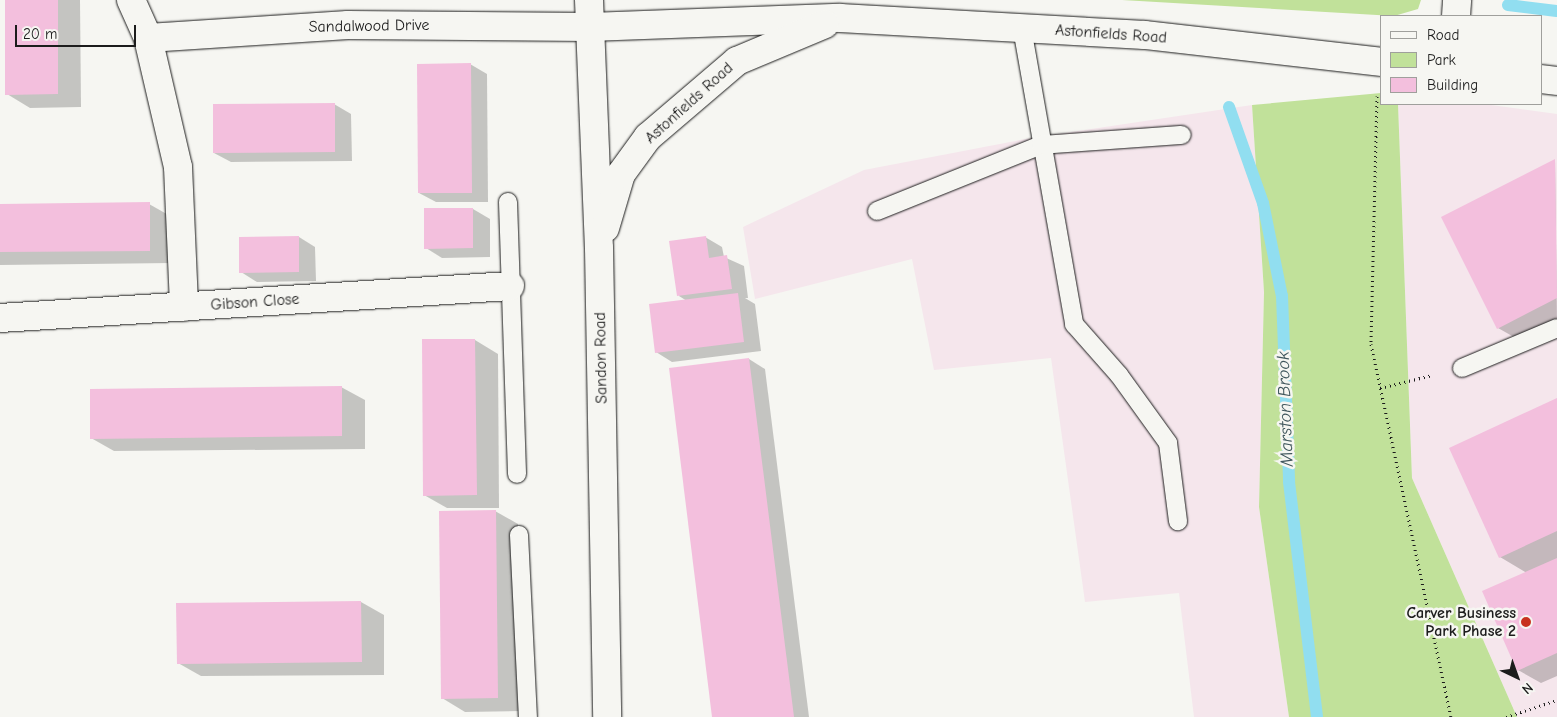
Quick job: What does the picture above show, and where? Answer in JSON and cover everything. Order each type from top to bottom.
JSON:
[{"type":"street","points":[[131,0],[148,38],[178,167],[184,307]]},
{"type":"street","name":"Astonfields Road","points":[[793,0],[840,18]]},
{"type":"street","points":[[1456,15],[1457,0]]},
{"type":"street","name":"Sandalwood Drive","points":[[148,38],[348,24],[590,13]]},
{"type":"street","name":"Astonfields Road","points":[[590,13],[840,18],[1145,35],[1376,61]]},
{"type":"street","name":"Sandon Road","points":[[590,13],[599,248],[607,717]]},
{"type":"street","name":"Astonfields Road","points":[[599,248],[622,174],[648,137],[737,61],[840,18]]},
{"type":"street","points":[[1542,79],[1557,81]]},
{"type":"street","name":"Gibson Close","points":[[0,318],[510,286]]},
{"type":"lane","points":[[1022,28],[1041,145],[1074,324],[1119,375],[1168,443],[1178,521]]},
{"type":"lane","points":[[877,211],[1041,145],[1182,135]]},
{"type":"lane","points":[[508,202],[517,474]]},
{"type":"lane","points":[[1462,368],[1557,328]]},
{"type":"lane","points":[[519,535],[528,717]]},
{"type":"path","points":[[1376,61],[1378,100],[1371,344],[1450,717]]},
{"type":"path","points":[[1380,388],[1462,368]]},
{"type":"path","points":[[1506,717],[1557,700]]},
{"type":"shaded area","points":[[1252,105],[1264,292],[1259,507],[1289,717],[1194,717],[1179,593],[1085,602],[1051,358],[934,370],[912,259],[755,299],[743,227],[864,170],[1031,138]]},
{"type":"shaded area","points":[[1398,105],[1491,105],[1557,114],[1557,717],[1517,717],[1412,478]]},
{"type":"green space","points":[[1122,0],[1421,0],[1418,9],[1397,15]]},
{"type":"green space","points":[[1380,93],[1380,105],[1398,105],[1412,478],[1517,717],[1289,717],[1259,507],[1264,292],[1252,105]]},
{"type":"building","points":[[5,0],[58,0],[58,94],[5,95]]},
{"type":"building","points":[[471,63],[472,193],[418,193],[417,64]]},
{"type":"building","points":[[335,103],[335,152],[213,153],[213,104]]},
{"type":"building","points":[[1555,159],[1557,298],[1497,329],[1441,217]]},
{"type":"building","points":[[150,202],[150,251],[0,252],[0,204]]},
{"type":"building","points":[[424,208],[473,208],[473,248],[424,249]]},
{"type":"building","points":[[299,236],[299,272],[239,273],[239,237]]},
{"type":"building","points":[[706,236],[709,258],[727,255],[732,289],[677,296],[669,241]]},
{"type":"building","points":[[738,293],[744,342],[655,353],[649,304]]},
{"type":"building","points":[[422,339],[475,339],[477,495],[423,496]]},
{"type":"building","points":[[749,358],[794,717],[712,717],[669,368]]},
{"type":"building","points":[[342,386],[342,436],[90,439],[90,389]]},
{"type":"building","points":[[1557,398],[1557,531],[1499,558],[1449,448]]},
{"type":"building","points":[[496,510],[498,698],[441,699],[439,511]]},
{"type":"building","name":"Carver Business Park Phase 2","points":[[1557,558],[1557,653],[1517,671],[1482,591]]},
{"type":"building","points":[[361,601],[362,662],[177,664],[176,603]]},
{"type":"waterway","points":[[1508,5],[1557,11]]},
{"type":"waterway","name":"Marston Brook","points":[[1229,107],[1263,203],[1282,296],[1289,482],[1317,717]]},
{"type":"place","name":"Carver Business Park Phase 2","points":[[1526,622]]}]
